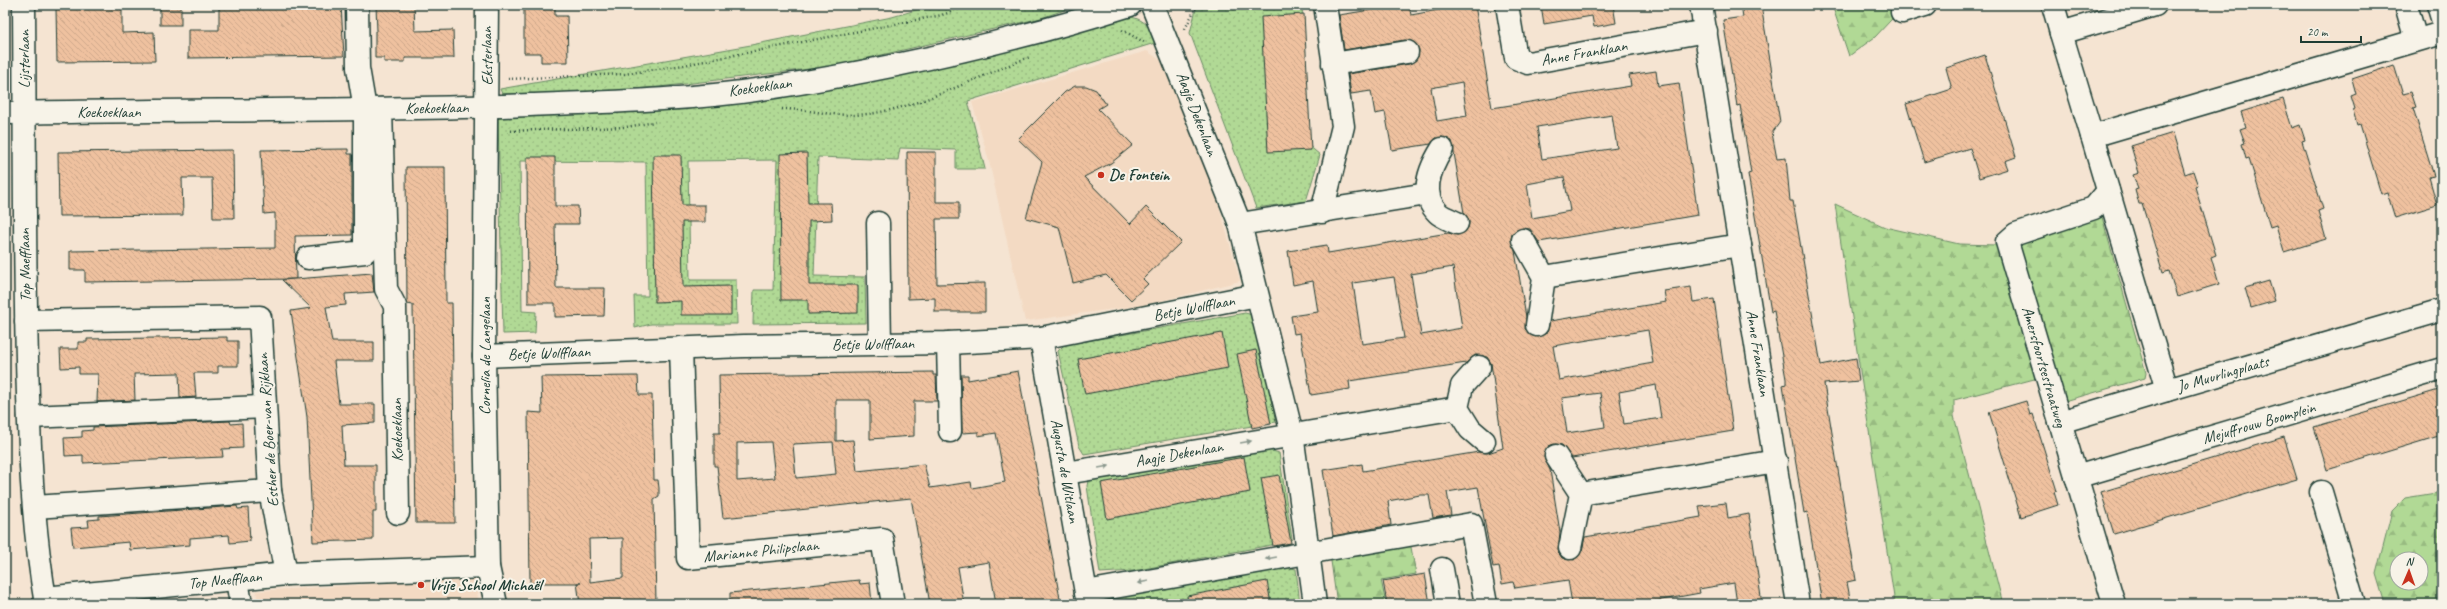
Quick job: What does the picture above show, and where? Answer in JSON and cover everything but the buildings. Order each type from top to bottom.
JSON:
[{"type":"street","name":"Lijsterlaan","points":[[14,112],[24,5]]},
{"type":"street","points":[[308,258],[365,252],[373,109],[358,68],[358,5]]},
{"type":"street","name":"Eksterlaan","points":[[486,5],[488,107]]},
{"type":"street","name":"Koekoeklaan","points":[[14,112],[373,109],[488,107],[623,102],[767,88],[920,60],[1067,24],[1130,5]]},
{"type":"street","name":"Aagje Dekenlaan","points":[[1152,5],[1169,44],[1240,224],[1292,434],[1316,604]]},
{"type":"street","points":[[1322,212],[1343,126],[1325,5]]},
{"type":"street","name":"Anne Franklaan","points":[[1507,5],[1516,58],[1528,63],[1706,31]]},
{"type":"street","name":"Anne Franklaan","points":[[1701,5],[1798,604]]},
{"type":"street","points":[[1902,12],[1925,5]]},
{"type":"street","points":[[2053,5],[2061,32],[2155,5]]},
{"type":"street","points":[[2406,5],[2416,40]]},
{"type":"street","points":[[2438,5],[2442,18]]},
{"type":"street","name":"Jo Muurlingplaats","points":[[2061,32],[2168,390],[2442,310]]},
{"type":"street","points":[[2092,136],[2442,33]]},
{"type":"street","points":[[1333,64],[1407,52]]},
{"type":"street","name":"Cornelia de Langelaan","points":[[488,107],[484,356],[488,567],[496,604]]},
{"type":"street","name":"Koekoeklaan","points":[[373,109],[386,288],[395,306],[398,513]]},
{"type":"street","name":"Top Naefflaan","points":[[14,112],[15,261],[26,321],[28,417],[35,507],[46,601],[286,574]]},
{"type":"street","points":[[1442,149],[1430,167],[1427,194],[1438,213],[1457,223]]},
{"type":"street","name":"Amersfoortsestraatweg","points":[[2108,191],[2094,208],[2016,234],[2008,242],[2114,604]]},
{"type":"street","points":[[1240,224],[1427,194]]},
{"type":"street","points":[[878,223],[880,344]]},
{"type":"street","points":[[1522,240],[1544,277],[1537,325]]},
{"type":"street","points":[[1544,277],[1740,245]]},
{"type":"street","name":"Betje Wolfflaan","points":[[484,356],[680,348],[948,343],[1041,338],[1257,296]]},
{"type":"street","name":"Esther de Boer-van Rijklaan","points":[[26,321],[260,317],[270,491],[286,574]]},
{"type":"street","name":"Augusta de Witlaan","points":[[1041,338],[1087,598]]},
{"type":"street","points":[[948,343],[950,431]]},
{"type":"street","name":"Marianne Philipslaan","points":[[680,348],[688,558],[882,539],[893,604]]},
{"type":"street","points":[[1479,367],[1462,386],[1457,408],[1470,429],[1484,441]]},
{"type":"street","name":"Mejuffrouw Boomplein","points":[[2076,477],[2442,369]]},
{"type":"street","points":[[2060,422],[2168,390]]},
{"type":"street","points":[[28,417],[264,407]]},
{"type":"street","name":"Aagje Dekenlaan","points":[[1066,473],[1292,434],[1457,408]]},
{"type":"street","points":[[1556,456],[1581,494],[1570,548]]},
{"type":"street","points":[[1581,494],[1776,461]]},
{"type":"street","points":[[35,507],[270,491]]},
{"type":"street","points":[[2321,492],[2354,604]]},
{"type":"street","points":[[1087,598],[1309,551],[1471,524],[1486,604]]},
{"type":"street","points":[[286,574],[488,567]]},
{"type":"street","points":[[1442,569],[1448,604]]},
{"type":"street","points":[[237,580],[240,604]]},
{"type":"path","points":[[487,80],[640,72],[886,27],[942,15],[971,5]]},
{"type":"path","points":[[1195,9],[1202,5]]},
{"type":"path","points":[[1109,11],[1116,27],[1156,49],[1169,44]]},
{"type":"shaded area","name":"De Fontein","points":[[1147,51],[1163,62],[1186,111],[1214,188],[1240,281],[1145,305],[1025,321],[989,161],[972,102]]},
{"type":"shaded area","name":"Vrije School Michaël","points":[[475,578],[479,604],[258,604],[256,591]]},
{"type":"green space","points":[[933,5],[1079,5],[1041,18],[834,66],[659,87],[582,93],[502,94],[500,89],[751,45],[892,17]]},
{"type":"green space","points":[[1197,5],[1302,5],[1308,145],[1320,155],[1306,201],[1256,208],[1190,33]]},
{"type":"green space","points":[[1832,5],[1905,5],[1875,37],[1849,56]]},
{"type":"green space","points":[[1122,16],[1140,20],[1148,26],[1158,42],[968,101],[985,169],[956,169],[956,150],[900,148],[898,160],[818,157],[814,276],[865,277],[866,323],[753,324],[754,290],[773,290],[777,160],[688,161],[690,280],[736,280],[737,324],[651,324],[635,328],[634,296],[648,296],[646,162],[520,161],[522,311],[536,312],[535,333],[503,334],[498,118],[685,107]]},
{"type":"green space","points":[[1835,204],[1885,227],[1959,244],[1996,245],[2102,217],[2146,373],[2145,378],[2051,405],[2042,377],[1954,400],[1954,416],[2003,604],[1895,604]]},
{"type":"green space","points":[[1245,313],[1253,315],[1276,422],[1084,454],[1079,446],[1058,351],[1064,345]]},
{"type":"green space","points":[[1269,450],[1279,453],[1292,539],[1287,542],[1133,571],[1100,573],[1087,486],[1088,481]]},
{"type":"green space","points":[[2442,492],[2442,604],[2385,604],[2376,574],[2392,511],[2405,498]]},
{"type":"green space","points":[[1410,542],[1416,574],[1381,580],[1386,604],[1337,604],[1330,554]]},
{"type":"green space","points":[[1286,567],[1296,569],[1300,604],[1105,604],[1111,598]]},
{"type":"place","name":"De Fontein","points":[[1101,175]]},
{"type":"place","name":"Vrije School Michaël","points":[[421,585]]}]
